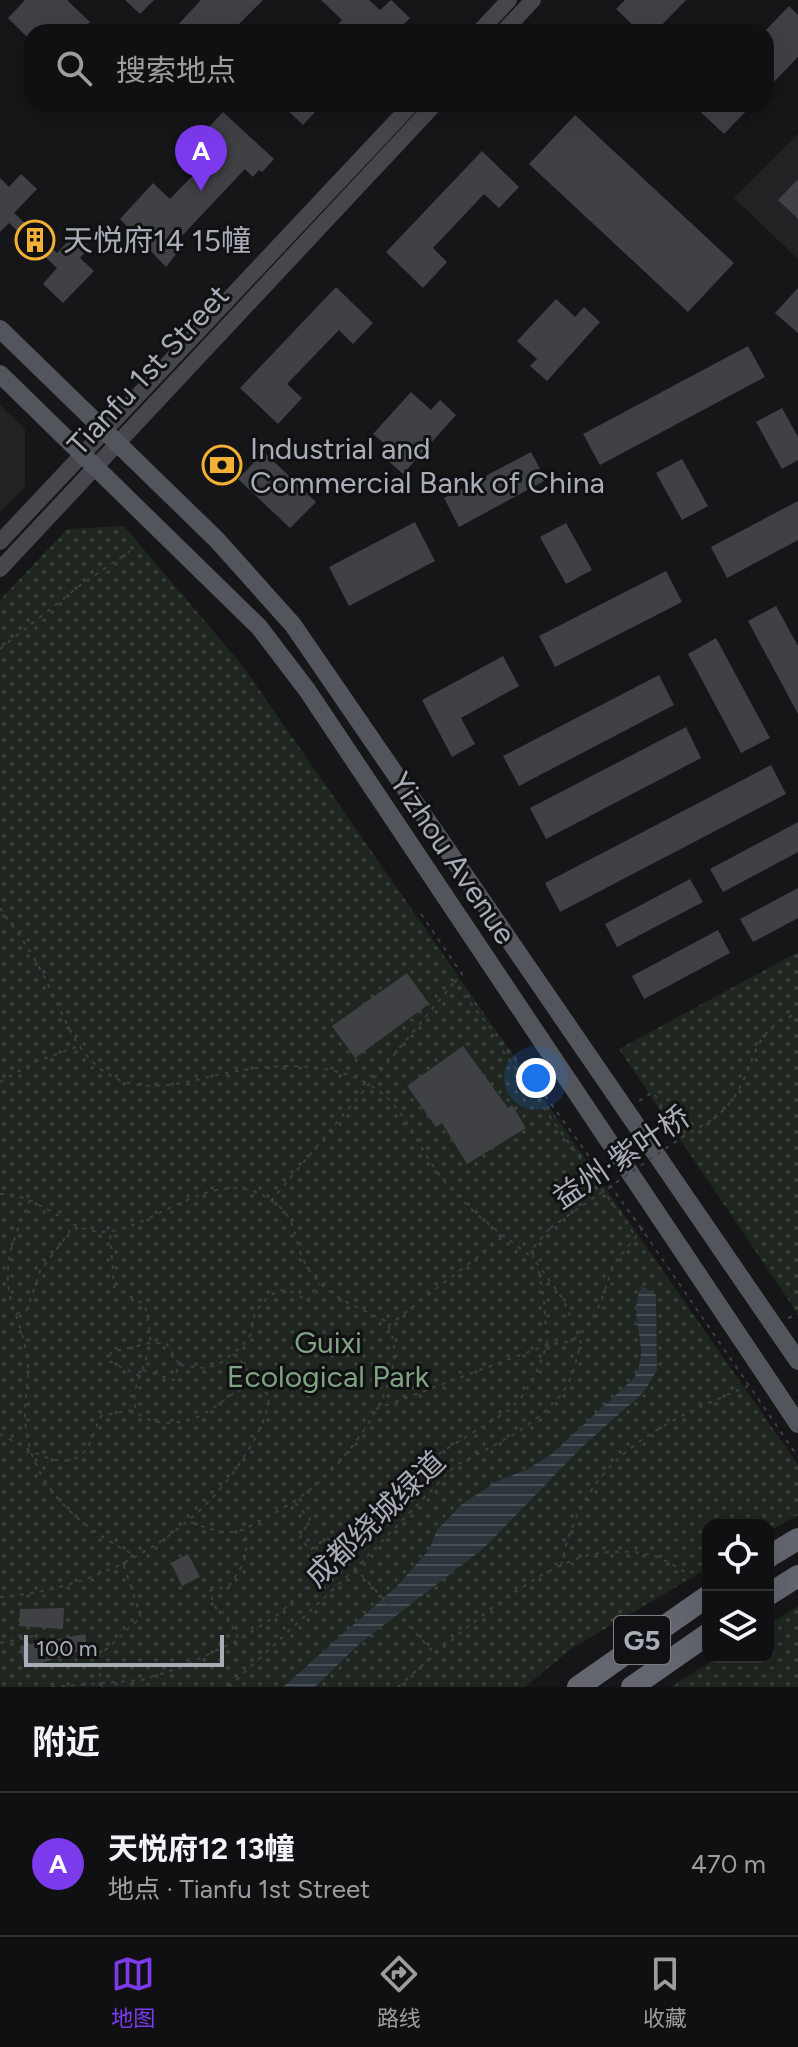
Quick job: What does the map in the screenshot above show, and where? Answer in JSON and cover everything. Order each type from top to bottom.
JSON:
[{"type":"highway","points":[[774,1553],[798,1539]]},
{"type":"highway","points":[[774,1591],[798,1576]]},
{"type":"highway","name":"G5","points":[[578,1687],[702,1600]]},
{"type":"highway","name":"G5","points":[[632,1687],[702,1638]]},
{"type":"main road","points":[[486,24],[509,0]]},
{"type":"main road","points":[[510,24],[533,0]]},
{"type":"main road","name":"Tianfu 1st Street","points":[[0,569],[201,330],[405,112]]},
{"type":"main road","name":"Tianfu 1st Street","points":[[110,435],[427,112]]},
{"type":"main road","name":"Yizhou Avenue","points":[[0,329],[217,540],[293,625],[798,1361]]},
{"type":"main road","name":"Yizhou Avenue","points":[[0,374],[259,627],[307,690],[798,1424]]},
{"type":"main road","name":"Tianfu 1st Street","points":[[0,542],[90,460]]},
{"type":"path","points":[[0,649],[78,587],[130,551]]},
{"type":"path","points":[[0,908],[40,968],[79,1047],[105,1073],[137,1086],[159,1088],[240,1070],[273,1067],[344,1073],[368,1083],[385,1095],[397,1108],[433,1166],[463,1202],[533,1258],[563,1299],[578,1335]]},
{"type":"path","points":[[271,1201],[462,974],[421,914]]},
{"type":"path","points":[[454,983],[538,1086],[641,1228],[798,1457]]},
{"type":"path","name":"益州·紫叶桥","points":[[533,1258],[534,1247],[550,1228],[713,1119],[739,1090],[748,1062],[759,1042],[775,1024],[798,1014]]},
{"type":"path","points":[[503,1042],[500,1047],[636,1236]]},
{"type":"path","points":[[0,1082],[37,1061],[79,1047]]},
{"type":"path","points":[[653,1092],[681,1138]]},
{"type":"path","points":[[0,1194],[31,1199],[72,1223],[109,1232],[138,1224],[196,1194],[217,1189],[244,1189],[284,1210],[304,1261],[321,1283],[335,1296],[384,1320],[388,1326],[396,1350],[394,1363],[375,1410],[343,1457],[295,1502],[245,1529],[232,1533],[216,1531],[186,1521]]},
{"type":"path","points":[[31,1199],[12,1241],[7,1271],[10,1298],[28,1361],[25,1415],[33,1453],[52,1494],[64,1508],[137,1557]]},
{"type":"path","points":[[16,1314],[27,1310],[40,1271],[69,1233],[72,1223]]},
{"type":"path","points":[[375,1410],[547,1345],[572,1341],[588,1327],[614,1264],[641,1228]]},
{"type":"path","points":[[0,1597],[60,1587],[137,1557],[186,1521],[234,1474],[268,1411],[269,1395],[263,1389],[249,1386],[209,1412],[183,1422],[157,1422],[142,1418],[134,1409],[133,1399],[150,1343],[145,1305],[114,1287],[109,1232]]},
{"type":"path","points":[[388,1326],[504,1236]]},
{"type":"path","points":[[51,1687],[102,1685],[155,1676],[239,1640],[280,1613],[440,1453],[511,1409],[534,1378],[547,1345],[538,1267]]},
{"type":"path","points":[[179,1365],[204,1368],[218,1365],[251,1334],[255,1312],[269,1296],[280,1290],[292,1292],[308,1301],[321,1283]]},
{"type":"path","name":"成都绕城绿道","points":[[229,1687],[356,1568],[455,1466],[515,1434],[561,1395],[572,1376],[581,1342],[578,1335]]},
{"type":"path","points":[[140,1376],[109,1361],[111,1352],[150,1343],[166,1343],[179,1365],[174,1380],[142,1370]]},
{"type":"path","points":[[232,1353],[243,1362],[250,1374],[249,1386]]},
{"type":"path","points":[[561,1567],[567,1536],[578,1509],[604,1474],[636,1442],[677,1416],[749,1385]]},
{"type":"path","points":[[0,1434],[33,1453],[66,1460],[81,1454],[90,1445],[101,1416],[134,1409]]},
{"type":"path","points":[[295,1502],[310,1519],[300,1538],[310,1550],[327,1538],[435,1654]]},
{"type":"path","points":[[239,1640],[225,1612],[218,1613],[209,1591],[229,1586],[240,1570],[248,1551],[245,1529]]},
{"type":"path","points":[[398,1687],[502,1602],[584,1556],[620,1552],[656,1556],[688,1574]]},
{"type":"path","points":[[102,1685],[97,1658],[141,1617],[123,1563]]},
{"type":"path","points":[[0,1643],[34,1636],[42,1642]]},
{"type":"shaded area","points":[[798,134],[798,259],[734,198]]},
{"type":"shaded area","points":[[0,405],[25,429],[25,487],[0,512]]},
{"type":"shaded area","points":[[642,1286],[656,1295],[657,1370],[644,1392],[582,1447],[484,1548],[359,1644],[315,1687],[283,1687],[397,1586],[429,1550],[437,1530],[461,1505],[497,1481],[526,1470],[552,1454],[634,1378],[641,1354],[636,1310]]},
{"type":"green space","name":"Guixi Ecological Park","points":[[124,526],[242,665],[798,1465],[798,1515],[774,1529],[774,1519],[702,1519],[702,1572],[571,1649],[525,1687],[0,1687],[0,600],[67,529]]},
{"type":"green space","points":[[798,952],[798,1314],[619,1049]]},
{"type":"green space","points":[[798,1606],[798,1687],[671,1687],[709,1663],[774,1663],[774,1621]]},
{"type":"building","points":[[25,0],[67,0],[90,22],[24,24],[24,34],[8,18]]},
{"type":"building","points":[[125,0],[154,0],[140,14]]},
{"type":"building","points":[[201,0],[263,0],[239,24],[178,24]]},
{"type":"building","points":[[321,0],[369,0],[380,10],[391,0],[410,18],[404,24],[338,24],[342,20]]},
{"type":"building","points":[[625,0],[686,0],[663,24],[632,24],[616,9]]},
{"type":"building","points":[[789,6],[798,15],[798,57],[774,82],[774,24]]},
{"type":"building","points":[[223,112],[274,159],[253,177],[245,169],[179,239],[184,244],[166,267],[120,219],[153,183],[170,199],[206,162],[190,147]]},
{"type":"building","points":[[289,112],[315,112],[303,125]]},
{"type":"building","points":[[701,112],[745,112],[724,134]]},
{"type":"building","points":[[575,115],[734,263],[688,312],[529,164]]},
{"type":"building","points":[[482,151],[519,187],[499,208],[484,194],[433,248],[447,262],[423,288],[386,252]]},
{"type":"building","name":"天悦府14 15幢","points":[[21,174],[37,189],[14,213],[57,253],[75,234],[90,247],[80,258],[94,271],[63,303],[43,284],[57,268],[9,223],[0,232],[0,178],[9,187]]},
{"type":"building","points":[[798,179],[798,219],[778,200]]},
{"type":"building","points":[[336,287],[373,323],[353,344],[339,330],[287,384],[302,398],[278,424],[240,388]]},
{"type":"building","points":[[798,288],[798,333],[775,313]]},
{"type":"building","points":[[556,299],[575,317],[584,307],[600,322],[547,381],[530,366],[537,359],[517,341]]},
{"type":"building","points":[[748,346],[765,377],[600,465],[583,434]]},
{"type":"building","points":[[411,392],[431,410],[440,400],[456,415],[403,474],[386,459],[393,451],[373,434]]},
{"type":"building","points":[[782,408],[798,437],[798,460],[782,469],[756,422]]},
{"type":"building","points":[[264,452],[316,502],[290,528],[238,479]]},
{"type":"building","points":[[531,452],[546,480],[459,527],[444,498]]},
{"type":"building","points":[[682,459],[708,506],[682,520],[656,473]]},
{"type":"building","points":[[798,501],[798,540],[727,578],[711,547]]},
{"type":"building","points":[[415,522],[435,561],[349,606],[329,567]]},
{"type":"building","points":[[566,523],[592,570],[566,584],[540,537]]},
{"type":"building","points":[[666,571],[682,602],[555,667],[539,636]]},
{"type":"building","points":[[776,606],[798,646],[798,714],[748,621]]},
{"type":"building","points":[[716,638],[770,738],[741,753],[688,654]]},
{"type":"building","points":[[503,656],[519,686],[461,718],[475,744],[452,757],[422,700]]},
{"type":"building","points":[[659,675],[674,705],[519,786],[503,756]]},
{"type":"building","points":[[686,727],[701,758],[546,839],[530,808]]},
{"type":"building","points":[[771,765],[786,794],[560,912],[545,883]]},
{"type":"building","points":[[798,822],[798,852],[723,892],[710,869]]},
{"type":"building","points":[[690,879],[703,902],[617,947],[605,924]]},
{"type":"building","points":[[798,888],[798,918],[753,942],[740,919]]},
{"type":"building","points":[[718,930],[730,953],[644,999],[632,976]]},
{"type":"building","points":[[407,973],[429,1004],[355,1058],[332,1026]]},
{"type":"building","points":[[463,1046],[508,1108],[512,1105],[526,1128],[467,1164],[442,1123],[436,1127],[407,1086]]},
{"type":"building","points":[[188,1554],[200,1577],[182,1586],[171,1563]]},
{"type":"building","points":[[64,1608],[63,1629],[19,1626],[20,1609]]},
{"type":"building","points":[[85,1634],[87,1649],[25,1668],[20,1646]]},
{"type":"place","name":"天悦府12 13幢","points":[[201,191]]},
{"type":"place","name":"天悦府14 15幢","points":[[35,240]]},
{"type":"place","name":"Industrial and Commercial Bank of China","points":[[222,465]]}]
